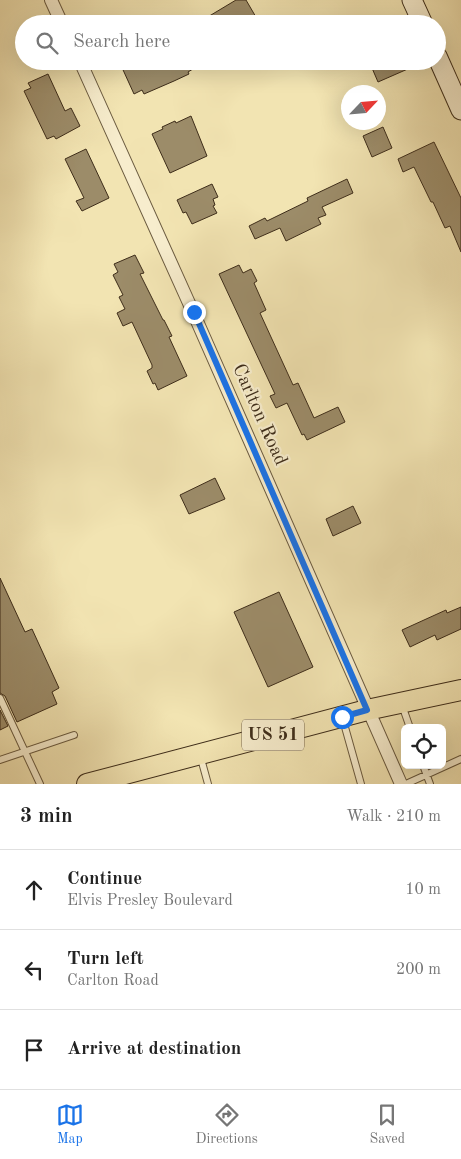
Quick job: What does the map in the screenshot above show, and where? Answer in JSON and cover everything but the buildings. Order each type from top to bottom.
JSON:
[{"type":"main road","name":"US 51","points":[[87,784],[367,710],[461,690]]},
{"type":"street","points":[[51,0],[58,15]]},
{"type":"street","points":[[412,0],[419,15]]},
{"type":"street","name":"Carlton Road","points":[[84,70],[194,312],[401,784]]},
{"type":"street","points":[[443,70],[461,110]]},
{"type":"lane","points":[[0,698],[40,784]]},
{"type":"lane","points":[[401,703],[409,724]]},
{"type":"lane","points":[[342,717],[362,784]]},
{"type":"lane","points":[[0,760],[74,735]]},
{"type":"lane","points":[[200,754],[208,784]]},
{"type":"lane","points":[[406,784],[461,759]]},
{"type":"lane","points":[[424,769],[430,784]]},
{"type":"route","points":[[194,312],[367,710],[342,717]]}]
